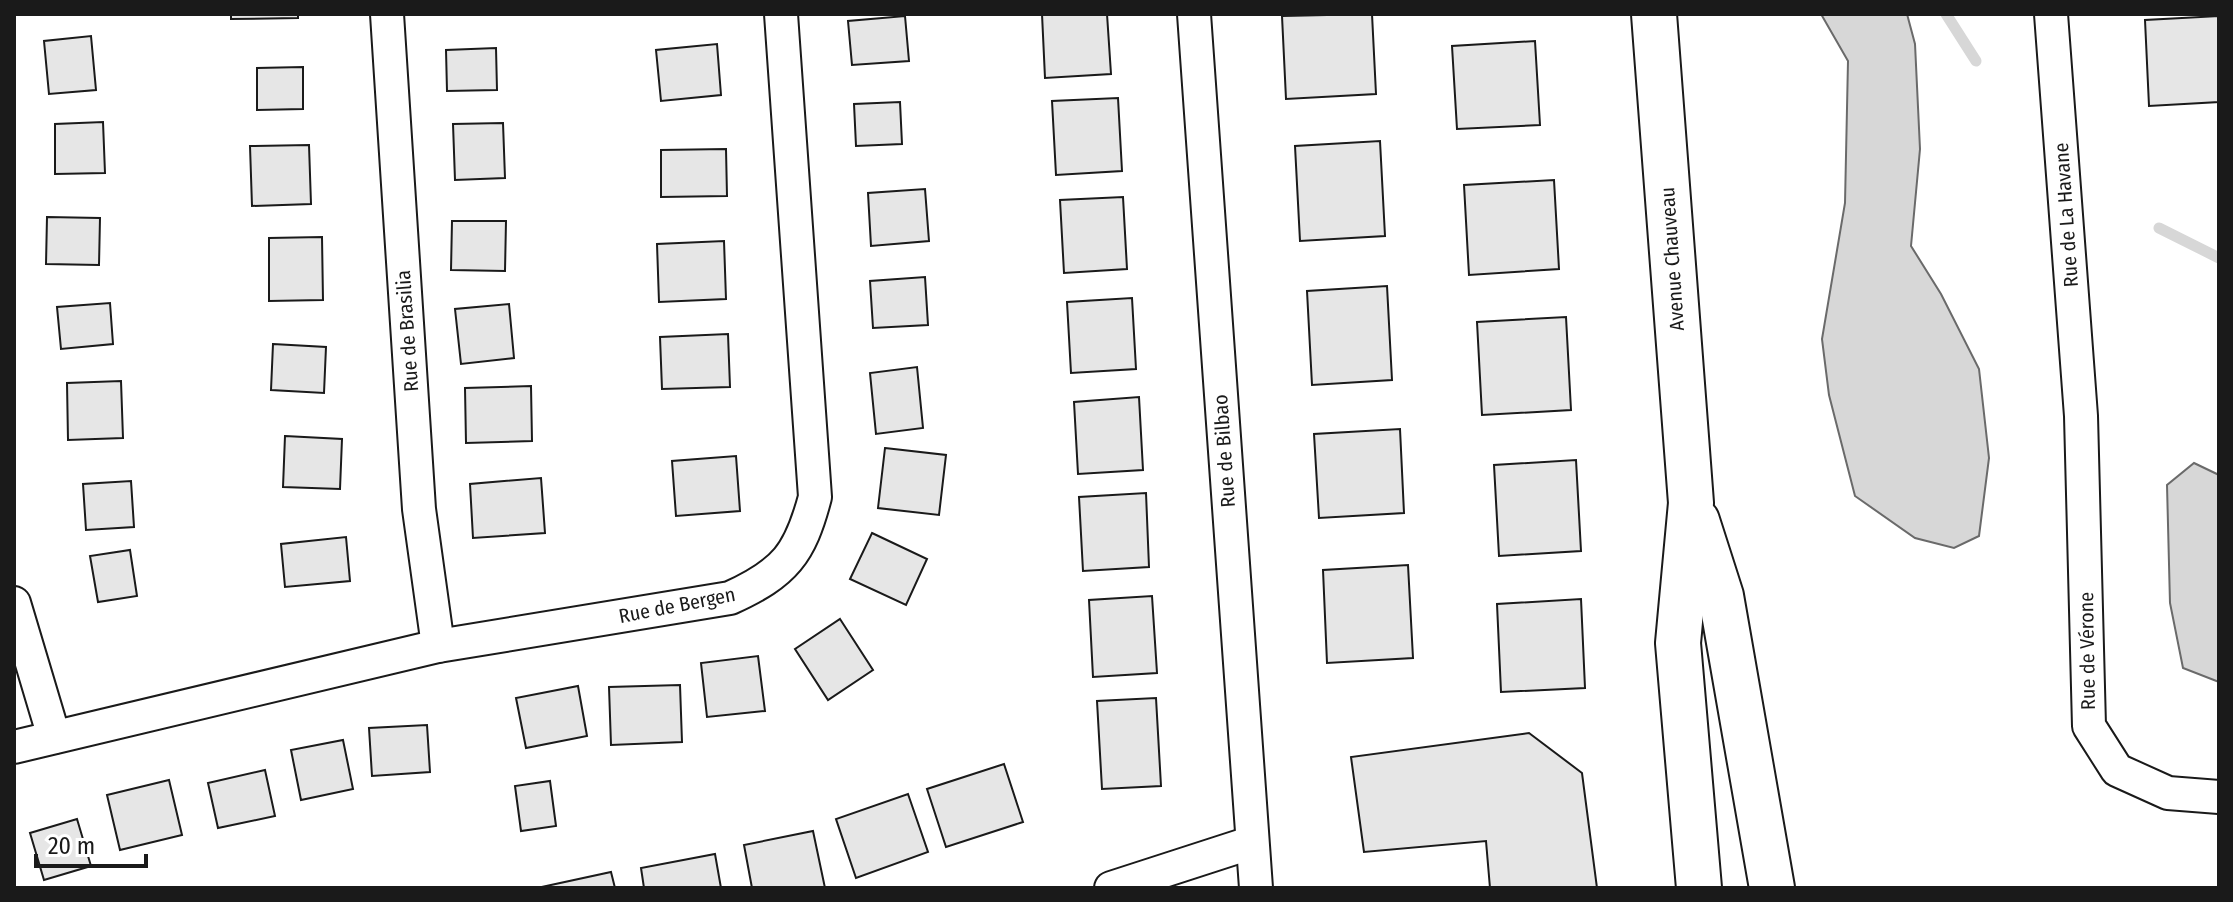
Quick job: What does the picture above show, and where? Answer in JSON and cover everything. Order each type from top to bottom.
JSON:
[{"type":"main road","name":"Avenue Chauveau","points":[[1654,14],[1691,503],[1678,643],[1699,888]]},
{"type":"main road","name":"Avenue Chauveau","points":[[1691,503],[1721,596],[1772,888]]},
{"type":"street","name":"Rue de Brasilia","points":[[387,14],[419,509],[438,646]]},
{"type":"street","name":"Rue de Bergen","points":[[14,747],[438,646],[730,598],[763,583],[789,562],[806,532],[815,497],[781,14]]},
{"type":"street","name":"Rue de Bilbao","points":[[1194,14],[1250,843],[1256,888]]},
{"type":"street","name":"Rue de La Havane","points":[[2051,14],[2081,416]]},
{"type":"street","name":"Rue de Vérone","points":[[2081,416],[2089,726],[2117,770],[2168,793],[2219,797]]},
{"type":"street","points":[[14,603],[54,737]]},
{"type":"street","points":[[1111,888],[1250,843]]},
{"type":"shaded area","points":[[1821,14],[1907,14],[1915,44],[1920,149],[1911,246],[1941,294],[1979,369],[1989,458],[1979,536],[1954,548],[1915,538],[1855,496],[1829,395],[1822,339],[1845,203],[1848,61]]},
{"type":"shaded area","points":[[2194,463],[2219,475],[2219,682],[2183,668],[2170,603],[2167,485]]},
{"type":"building","points":[[231,14],[298,14],[298,18],[231,19]]},
{"type":"building","points":[[1042,14],[1107,14],[1111,74],[1045,78]]},
{"type":"building","points":[[1372,14],[1376,94],[1286,99],[1282,16]]},
{"type":"building","points":[[905,16],[909,61],[852,65],[848,21]]},
{"type":"building","points":[[2219,16],[2219,102],[2149,106],[2145,20]]},
{"type":"building","points":[[91,36],[96,90],[49,94],[44,41]]},
{"type":"building","points":[[1535,41],[1540,125],[1457,129],[1452,46]]},
{"type":"building","points":[[717,44],[721,95],[661,101],[656,50]]},
{"type":"building","points":[[496,48],[497,90],[447,91],[446,50]]},
{"type":"building","points":[[303,67],[303,109],[257,110],[257,68]]},
{"type":"building","points":[[1118,98],[1122,171],[1056,175],[1052,101]]},
{"type":"building","points":[[900,102],[902,144],[856,146],[854,104]]},
{"type":"building","points":[[103,122],[105,173],[55,174],[55,124]]},
{"type":"building","points":[[503,123],[505,178],[455,180],[453,124]]},
{"type":"building","points":[[1380,141],[1385,236],[1300,241],[1295,146]]},
{"type":"building","points":[[309,145],[311,204],[252,206],[250,146]]},
{"type":"building","points":[[726,149],[727,196],[661,197],[661,150]]},
{"type":"building","points":[[1554,180],[1559,269],[1469,275],[1464,185]]},
{"type":"building","points":[[925,189],[929,241],[871,246],[868,193]]},
{"type":"building","points":[[1123,197],[1127,269],[1064,273],[1060,200]]},
{"type":"building","points":[[47,217],[100,218],[99,265],[46,264]]},
{"type":"building","points":[[452,221],[506,221],[505,271],[451,270]]},
{"type":"building","points":[[322,237],[323,300],[269,301],[269,238]]},
{"type":"building","points":[[724,241],[726,299],[659,302],[657,244]]},
{"type":"building","points":[[925,277],[928,325],[873,328],[870,281]]},
{"type":"building","points":[[1387,286],[1392,380],[1312,385],[1307,291]]},
{"type":"building","points":[[1132,298],[1136,369],[1071,373],[1067,302]]},
{"type":"building","points":[[110,303],[113,344],[61,349],[57,307]]},
{"type":"building","points":[[509,304],[514,358],[461,364],[455,309]]},
{"type":"building","points":[[1566,317],[1571,410],[1482,415],[1477,322]]},
{"type":"building","points":[[728,334],[730,387],[662,389],[660,337]]},
{"type":"building","points":[[273,344],[326,347],[324,393],[271,390]]},
{"type":"building","points":[[917,367],[923,428],[876,434],[870,373]]},
{"type":"building","points":[[121,381],[123,438],[68,440],[67,383]]},
{"type":"building","points":[[531,386],[532,441],[466,443],[465,388]]},
{"type":"building","points":[[1139,397],[1143,470],[1078,474],[1074,402]]},
{"type":"building","points":[[1400,429],[1404,513],[1319,518],[1314,434]]},
{"type":"building","points":[[285,436],[342,439],[340,489],[283,487]]},
{"type":"building","points":[[885,448],[946,455],[939,515],[878,508]]},
{"type":"building","points":[[736,456],[740,511],[676,516],[672,461]]},
{"type":"building","points":[[1576,460],[1581,551],[1499,556],[1494,465]]},
{"type":"building","points":[[541,478],[545,533],[473,538],[470,484]]},
{"type":"building","points":[[131,481],[134,527],[86,530],[83,484]]},
{"type":"building","points":[[1146,493],[1149,567],[1083,571],[1079,497]]},
{"type":"building","points":[[872,533],[927,559],[906,605],[850,579]]},
{"type":"building","points":[[346,537],[350,581],[285,587],[281,544]]},
{"type":"building","points":[[130,550],[137,596],[98,602],[90,556]]},
{"type":"building","points":[[1408,565],[1413,658],[1327,663],[1323,570]]},
{"type":"building","points":[[1152,596],[1157,673],[1093,677],[1089,600]]},
{"type":"building","points":[[1581,599],[1585,688],[1501,692],[1497,604]]},
{"type":"building","points":[[840,619],[873,670],[828,700],[795,649]]},
{"type":"building","points":[[758,656],[765,711],[707,717],[701,663]]},
{"type":"building","points":[[680,685],[682,742],[611,745],[609,687]]},
{"type":"building","points":[[578,686],[587,736],[526,748],[516,698]]},
{"type":"building","points":[[1156,698],[1161,786],[1102,789],[1097,701]]},
{"type":"building","points":[[427,725],[430,772],[372,776],[369,728]]},
{"type":"building","points":[[1529,733],[1582,773],[1597,888],[1490,888],[1486,841],[1364,852],[1351,757]]},
{"type":"building","points":[[343,740],[353,789],[301,800],[291,750]]},
{"type":"building","points":[[1004,764],[1023,822],[946,847],[927,789]]},
{"type":"building","points":[[265,770],[275,816],[218,828],[208,783]]},
{"type":"building","points":[[169,780],[182,835],[120,850],[107,795]]},
{"type":"building","points":[[550,781],[556,826],[521,831],[515,786]]},
{"type":"building","points":[[908,794],[928,852],[856,878],[836,819]]},
{"type":"building","points":[[77,819],[91,866],[44,880],[30,833]]},
{"type":"building","points":[[813,831],[825,888],[752,888],[744,845]]},
{"type":"building","points":[[715,854],[721,888],[644,888],[641,868]]},
{"type":"building","points":[[611,872],[615,888],[537,888]]},
{"type":"waterway","points":[[1946,14],[1976,61]]},
{"type":"waterway","points":[[2159,228],[2219,258]]}]
